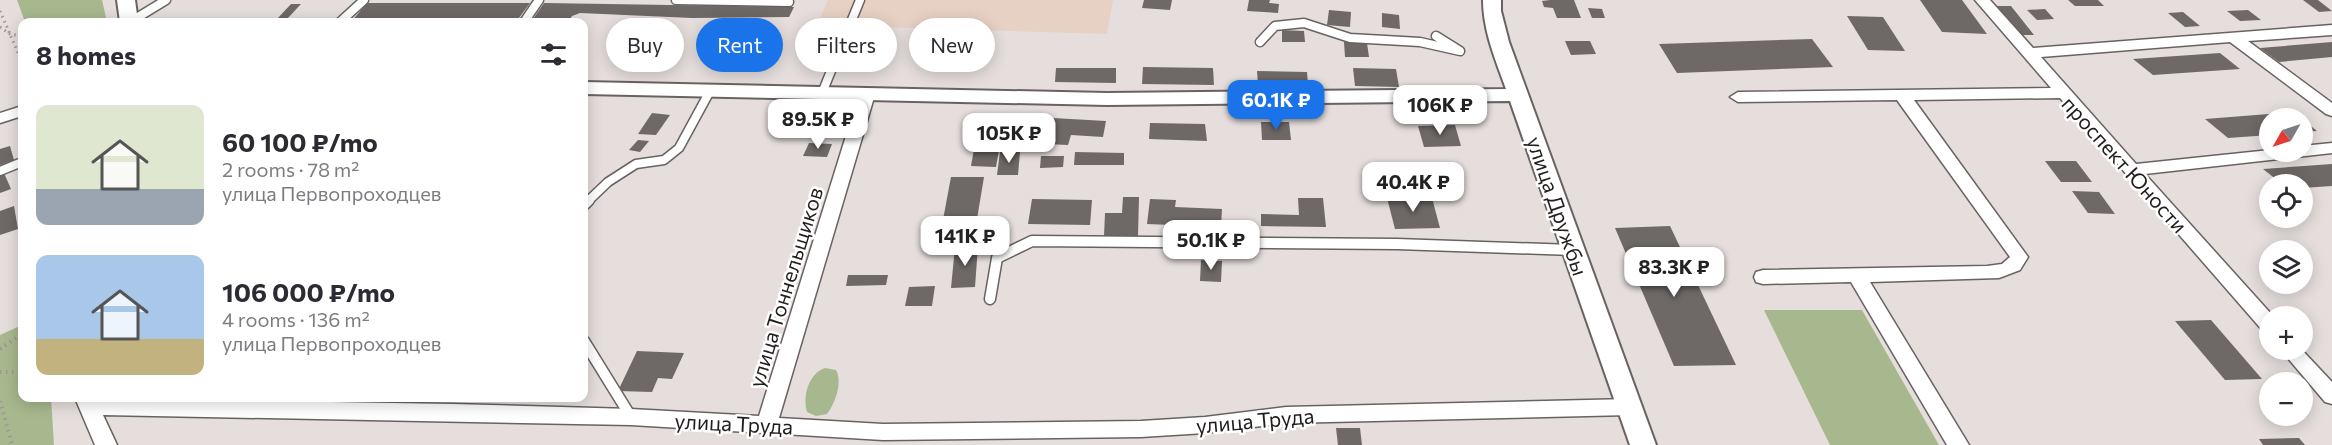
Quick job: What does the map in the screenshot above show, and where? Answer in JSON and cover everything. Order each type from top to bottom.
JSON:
[{"type":"street","points":[[126,0],[129,18]]},
{"type":"street","name":"улица Дружбы","points":[[1492,0],[1496,32],[1643,445]]},
{"type":"street","name":"проспект Юности","points":[[1982,0],[2259,314]]},
{"type":"street","points":[[2027,53],[2332,30]]},
{"type":"street","points":[[2234,38],[2332,111]]},
{"type":"street","points":[[588,88],[1107,99],[1518,95]]},
{"type":"street","points":[[1738,97],[2062,93]]},
{"type":"street","name":"улица Тоннельщиков","points":[[767,424],[867,94]]},
{"type":"street","points":[[1763,277],[1992,272],[2003,271],[2018,261],[2017,252],[2007,237],[1902,95]]},
{"type":"street","points":[[0,118],[18,112]]},
{"type":"street","points":[[2313,150],[2332,148]]},
{"type":"street","points":[[2130,170],[2259,156]]},
{"type":"street","points":[[1856,274],[1958,445]]},
{"type":"street","points":[[2299,360],[2332,396]]},
{"type":"street","points":[[87,402],[106,445]]},
{"type":"street","name":"улица Труда","points":[[87,402],[631,417],[767,424],[872,438],[1141,429],[1205,425],[1286,415],[1630,407]]},
{"type":"lane","points":[[137,18],[166,0]]},
{"type":"lane","points":[[344,18],[364,0]]},
{"type":"lane","points":[[527,18],[539,0]]},
{"type":"lane","points":[[676,0],[789,2]]},
{"type":"lane","points":[[822,93],[860,0]]},
{"type":"lane","points":[[1260,42],[1275,26],[1304,23],[1350,38],[1420,42],[1460,51],[1436,36]]},
{"type":"lane","points":[[588,201],[608,182],[636,164],[664,160],[679,147],[710,91]]},
{"type":"lane","points":[[0,171],[18,164]]},
{"type":"lane","points":[[990,299],[997,258],[1032,241],[1397,244],[1573,250]]},
{"type":"lane","points":[[588,347],[631,417]]},
{"type":"path","points":[[0,10],[18,53]]},
{"type":"path","points":[[0,27],[10,34],[18,35]]},
{"type":"path","points":[[0,349],[18,338]]},
{"type":"path","points":[[0,372],[18,372]]},
{"type":"path","points":[[0,401],[12,445]]},
{"type":"shaded area","points":[[828,0],[1113,0],[1107,34],[995,31],[995,18],[909,18],[909,28],[897,27],[897,18],[820,18]]},
{"type":"green space","points":[[17,0],[102,0],[106,18],[24,18]]},
{"type":"green space","points":[[1764,310],[1862,310],[1939,445],[1830,445]]},
{"type":"green space","points":[[18,327],[18,402],[51,402],[54,445],[0,445],[0,335]]},
{"type":"green space","points":[[825,368],[836,370],[838,387],[827,414],[816,416],[807,412],[806,392],[811,380]]},
{"type":"building","points":[[1144,0],[1172,0],[1170,10],[1142,8]]},
{"type":"building","points":[[1249,0],[1270,0],[1269,3],[1279,4],[1278,13],[1247,11]]},
{"type":"building","points":[[1574,0],[1581,18],[1557,18],[1553,8],[1544,7],[1542,1]]},
{"type":"building","points":[[1920,0],[1962,0],[1987,34],[1942,32]]},
{"type":"building","points":[[2068,0],[2098,0],[2104,6],[2075,6]]},
{"type":"building","points":[[2303,0],[2318,0],[2332,11],[2319,12]]},
{"type":"building","points":[[367,3],[530,3],[519,18],[354,18]]},
{"type":"building","points":[[544,3],[794,7],[789,17],[692,18],[580,13],[571,18],[534,18]]},
{"type":"building","points":[[291,4],[301,4],[288,18],[278,18]]},
{"type":"building","points":[[1995,6],[2011,6],[2034,35],[2018,35]]},
{"type":"building","points":[[1588,8],[1602,9],[1605,18],[1592,18]]},
{"type":"building","points":[[2045,9],[2054,19],[2037,20],[2027,10]]},
{"type":"building","points":[[1329,10],[1351,12],[1350,27],[1327,25]]},
{"type":"building","points":[[2248,10],[2261,20],[2240,21],[2227,11]]},
{"type":"building","points":[[2183,12],[2200,26],[2185,27],[2168,13]]},
{"type":"building","points":[[1382,13],[1399,15],[1400,29],[1382,27]]},
{"type":"building","points":[[1847,16],[1883,17],[1905,51],[1868,50]]},
{"type":"building","points":[[1282,30],[1304,31],[1305,42],[1282,42]]},
{"type":"building","points":[[1812,39],[1833,67],[1677,73],[1659,44]]},
{"type":"building","points":[[1565,41],[1590,41],[1596,54],[1571,55]]},
{"type":"building","points":[[1344,42],[1367,43],[1369,57],[1345,57]]},
{"type":"building","points":[[2332,42],[2332,57],[2279,62],[2260,48]]},
{"type":"building","points":[[2220,53],[2240,69],[2153,75],[2133,59]]},
{"type":"building","points":[[1143,67],[1213,68],[1214,85],[1142,84]]},
{"type":"building","points":[[1056,68],[1116,68],[1116,83],[1055,82]]},
{"type":"building","points":[[1353,68],[1396,69],[1399,87],[1355,86]]},
{"type":"building","points":[[1257,71],[1307,72],[1308,86],[1258,85]]},
{"type":"building","points":[[652,113],[670,115],[656,135],[638,134]]},
{"type":"building","points":[[2259,115],[2259,136],[2228,138],[2205,119]]},
{"type":"building","points":[[1053,118],[1106,121],[1103,137],[1071,135],[1068,145],[1046,144]]},
{"type":"building","points":[[1261,122],[1289,122],[1291,140],[1262,140]]},
{"type":"building","points":[[1150,123],[1205,124],[1207,141],[1149,139]]},
{"type":"building","points":[[1455,125],[1461,146],[1424,147],[1418,126]]},
{"type":"building","points":[[638,140],[649,141],[640,152],[629,150]]},
{"type":"building","points":[[809,143],[832,144],[827,157],[803,156]]},
{"type":"building","points":[[10,146],[14,160],[0,165],[0,149]]},
{"type":"building","points":[[974,149],[999,150],[996,167],[971,166]]},
{"type":"building","points":[[1000,152],[1020,152],[1018,175],[997,175]]},
{"type":"building","points":[[1075,152],[1124,153],[1124,165],[1074,165]]},
{"type":"building","points":[[1041,156],[1064,156],[1063,167],[1040,168]]},
{"type":"building","points":[[2045,161],[2076,161],[2092,182],[2061,182]]},
{"type":"building","points":[[2332,164],[2332,186],[2313,187],[2313,174],[2269,174],[2263,169]]},
{"type":"building","points":[[4,173],[11,189],[0,193],[0,174]]},
{"type":"building","points":[[951,177],[984,177],[976,225],[942,225]]},
{"type":"building","points":[[2072,191],[2099,192],[2115,214],[2088,213]]},
{"type":"building","points":[[1123,197],[1139,197],[1138,236],[1104,236],[1105,213],[1122,213]]},
{"type":"building","points":[[1298,198],[1323,198],[1326,227],[1261,226],[1261,214],[1299,215]]},
{"type":"building","points":[[1387,198],[1432,198],[1440,228],[1395,229]]},
{"type":"building","points":[[1032,199],[1092,200],[1090,225],[1028,224]]},
{"type":"building","points":[[1150,199],[1176,200],[1175,207],[1222,209],[1221,227],[1147,224]]},
{"type":"building","points":[[14,206],[18,229],[0,235],[0,211]]},
{"type":"building","points":[[1670,226],[1736,365],[1674,366],[1615,228]]},
{"type":"building","points":[[978,246],[975,287],[951,288],[955,247]]},
{"type":"building","points":[[1201,260],[1222,261],[1221,282],[1200,281]]},
{"type":"building","points":[[848,275],[888,275],[886,285],[846,286]]},
{"type":"building","points":[[935,286],[932,306],[905,306],[909,287]]},
{"type":"building","points":[[2211,320],[2259,376],[2259,379],[2225,380],[2175,321]]},
{"type":"building","points":[[637,351],[684,353],[672,379],[658,378],[652,392],[618,391]]},
{"type":"building","points":[[1336,428],[1360,428],[1362,445],[1338,445]]},
{"type":"building","points":[[2299,438],[2305,445],[2263,445],[2259,439]]}]
